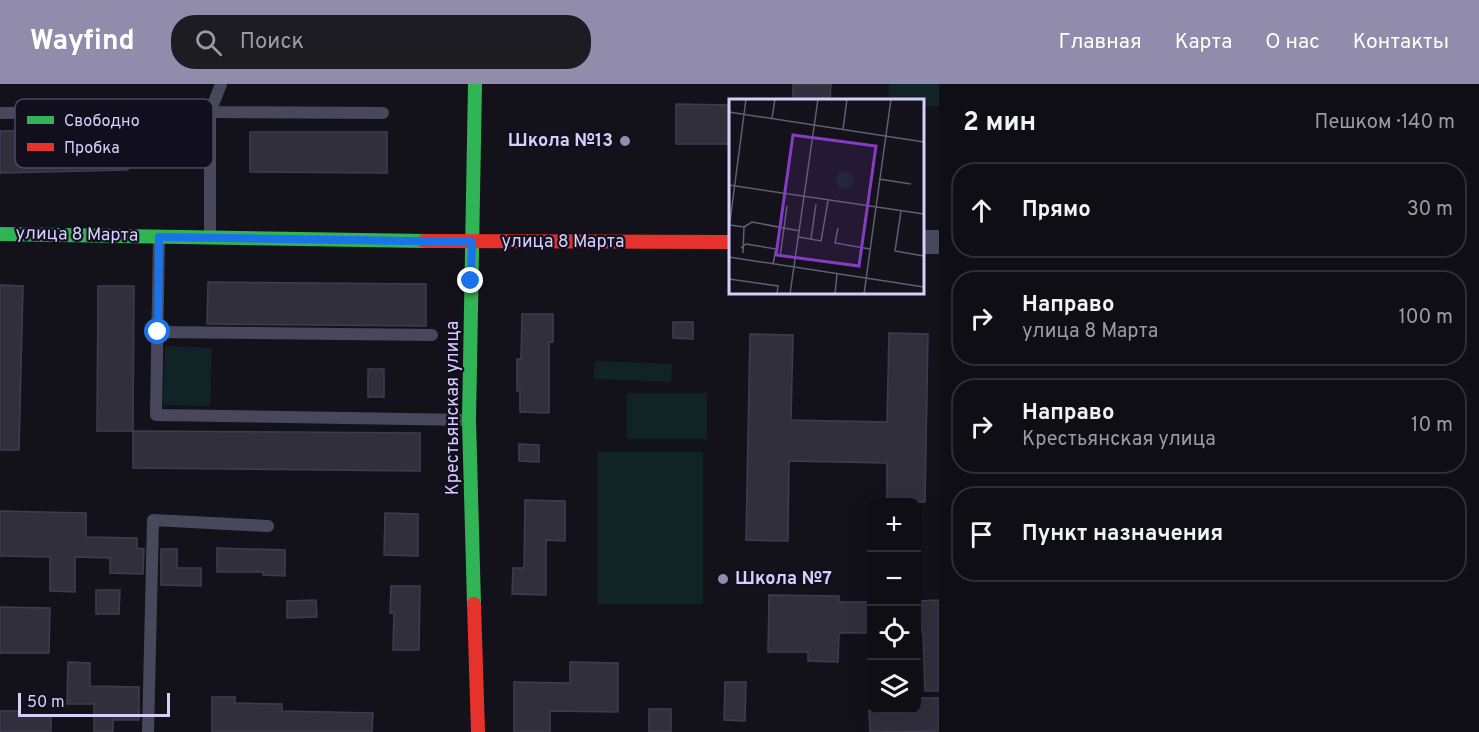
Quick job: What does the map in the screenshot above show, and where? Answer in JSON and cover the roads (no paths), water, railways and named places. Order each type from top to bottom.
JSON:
[{"type":"street","name":"Крестьянская улица","points":[[475,84],[469,420],[478,732]]},
{"type":"street","name":"улица 8 Марта","points":[[0,234],[472,242],[729,243]]},
{"type":"lane","points":[[213,104],[221,84]]},
{"type":"lane","points":[[213,112],[383,113]]},
{"type":"lane","points":[[0,113],[15,113]]},
{"type":"lane","points":[[210,168],[210,238]]},
{"type":"lane","points":[[159,237],[156,415],[469,420]]},
{"type":"lane","points":[[158,332],[432,335]]},
{"type":"lane","points":[[148,732],[153,520],[268,526]]},
{"type":"place","name":"Школа №13","points":[[625,141]]},
{"type":"place","name":"Школа №7","points":[[723,579]]}]
